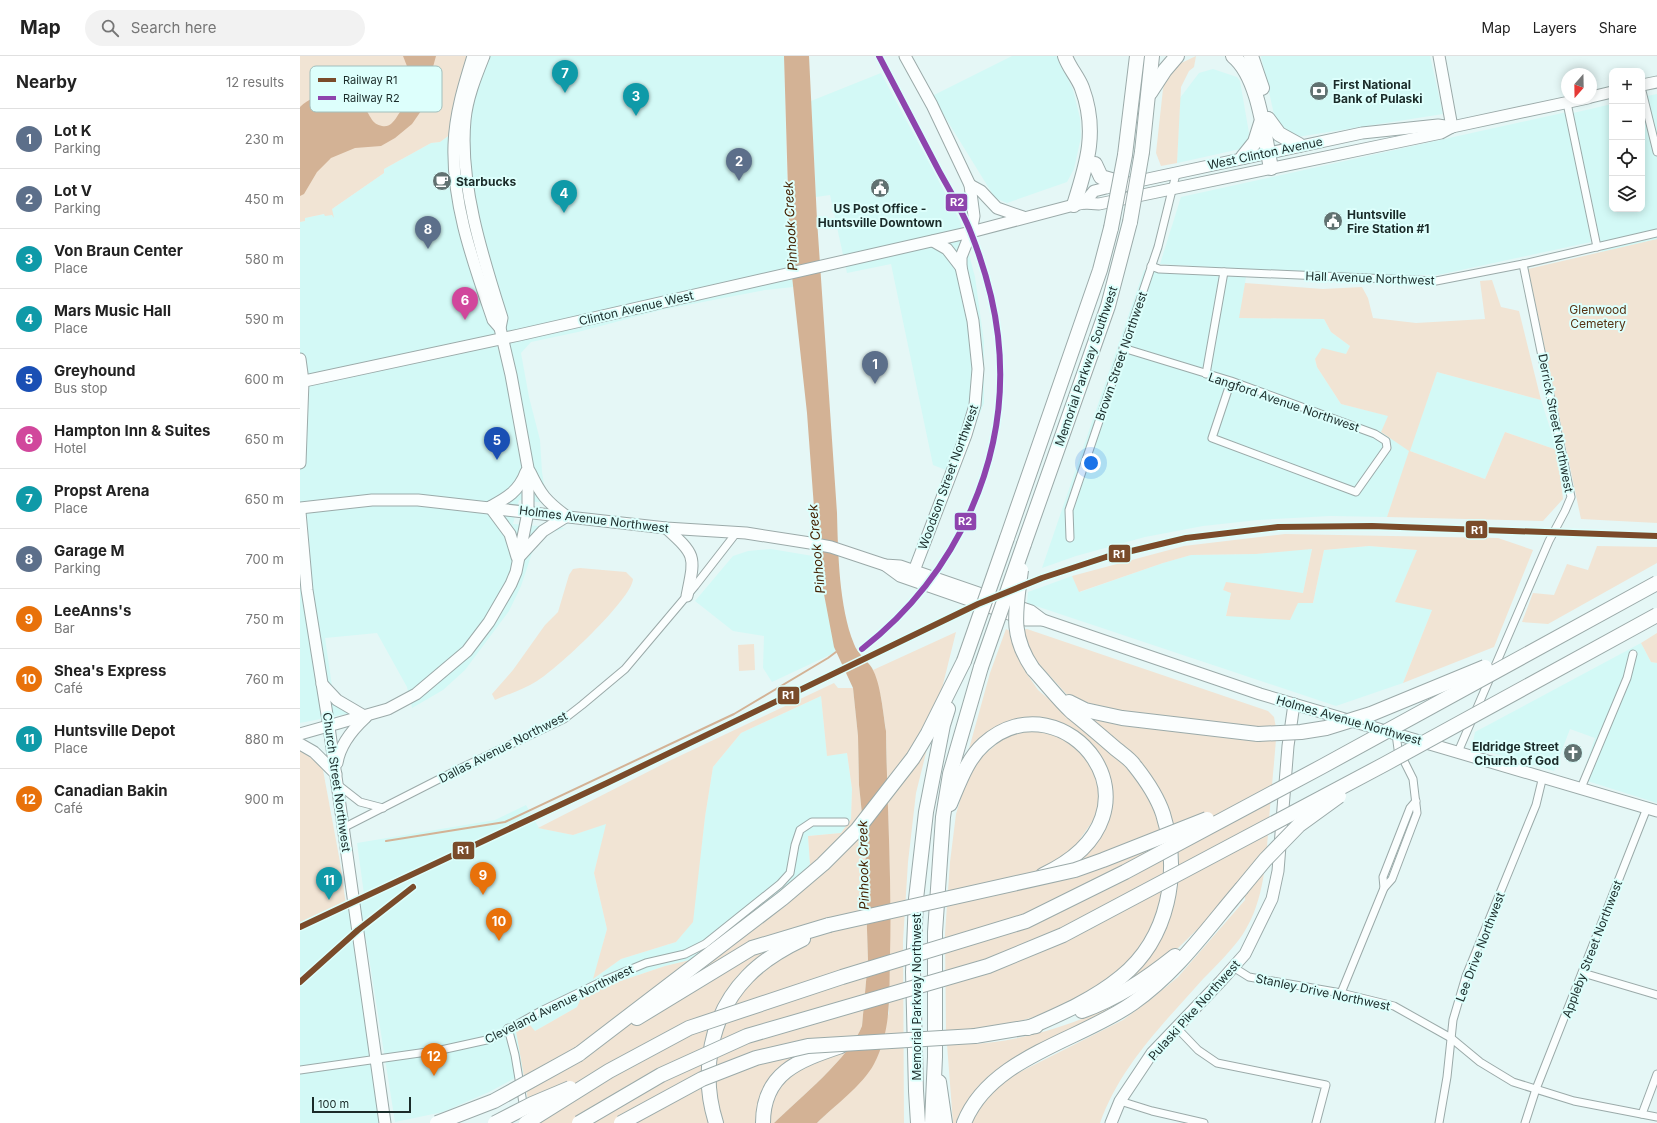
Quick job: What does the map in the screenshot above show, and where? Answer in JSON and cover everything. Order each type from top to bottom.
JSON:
[{"type":"highway","points":[[1065,56],[1085,97],[1091,131],[1088,158],[1079,204]]},
{"type":"highway","points":[[1073,56],[1087,83],[1097,113],[1099,138],[1095,164],[1079,204]]},
{"type":"highway","points":[[1132,56],[1136,76]]},
{"type":"highway","name":"Memorial Parkway Southwest","points":[[964,662],[1100,270],[1111,228],[1126,155],[1136,76],[1137,56]]},
{"type":"highway","name":"Memorial Parkway Southwest","points":[[981,667],[1108,306],[1130,222],[1142,152],[1152,56]]},
{"type":"highway","points":[[1148,97],[1165,70],[1177,56]]},
{"type":"highway","points":[[1232,56],[1244,67],[1250,77],[1265,121],[1279,134],[1299,145]]},
{"type":"highway","points":[[1251,56],[1261,84],[1265,121],[1274,167]]},
{"type":"highway","points":[[1243,157],[1255,142],[1265,121]]},
{"type":"highway","points":[[1095,164],[1100,177],[1125,184]]},
{"type":"highway","points":[[1024,544],[1016,611],[1018,642],[1033,669],[1070,710],[1133,763],[1152,790],[1163,814],[1172,859],[1169,894],[1165,912],[1153,938],[1141,957],[1121,977],[1095,996],[1063,1013],[1028,1028]]},
{"type":"highway","points":[[526,1123],[609,1071],[689,1028],[842,977],[1026,921],[1125,872],[1323,766],[1543,644],[1657,583]]},
{"type":"highway","points":[[579,1123],[661,1075],[747,1036],[988,966],[1063,936],[1385,764],[1657,615]]},
{"type":"highway","points":[[1054,692],[1085,710],[1104,715],[1258,734],[1301,732],[1326,728],[1371,714],[1543,644]]},
{"type":"highway","points":[[579,1054],[783,898],[823,864],[857,830],[913,758],[928,733],[964,662]]},
{"type":"highway","name":"Memorial Parkway Northwest","points":[[918,1123],[913,954],[918,876],[926,812],[943,725],[964,662]]},
{"type":"highway","name":"Memorial Parkway Northwest","points":[[932,1123],[935,1057],[934,932],[944,817],[950,774],[981,667]]},
{"type":"highway","points":[[944,817],[968,764],[984,744],[998,734],[1013,728],[1029,725],[1046,726],[1065,732],[1082,744],[1093,756],[1100,770],[1105,793],[1104,810],[1099,827],[1090,842],[1062,865],[1031,880]]},
{"type":"highway","points":[[964,1123],[978,1096],[997,1078],[1019,1064],[1132,1004],[1176,967],[1193,949],[1205,931],[1265,860],[1299,825],[1385,764]]},
{"type":"highway","points":[[437,1123],[494,1101],[579,1054],[752,948],[830,925],[1075,870],[1267,795]]},
{"type":"highway","points":[[716,1123],[709,1090],[710,1054],[715,1031],[730,998],[747,976],[765,960],[830,925]]},
{"type":"highway","points":[[621,1123],[702,1079],[756,1058],[808,1046],[975,1036],[1028,1028],[1059,1020],[1124,993],[1160,968],[1205,931]]},
{"type":"highway","points":[[763,1123],[764,1110],[769,1093],[778,1078],[790,1067],[812,1056],[852,1043]]},
{"type":"highway","points":[[935,1057],[945,1123]]},
{"type":"highway","points":[[495,1123],[532,1104],[609,1071]]},
{"type":"highway","points":[[909,1123],[916,1092]]},
{"type":"street","points":[[473,56],[460,97],[458,110],[454,145],[455,182],[470,252],[493,320],[501,333]]},
{"type":"street","points":[[300,734],[388,710],[416,694],[467,651],[489,622],[505,596],[516,572],[528,512],[528,468],[501,333],[502,318],[481,250],[472,211],[464,140],[465,119],[475,78],[484,56]]},
{"type":"street","points":[[905,56],[932,105],[970,185],[981,191],[997,208],[1022,217]]},
{"type":"street","points":[[1439,56],[1452,127]]},
{"type":"street","points":[[1645,84],[1657,82]]},
{"type":"street","points":[[1597,96],[1609,93]]},
{"type":"street","points":[[1645,103],[1657,152]]},
{"type":"street","name":"West Clinton Avenue","points":[[971,232],[1022,217],[1079,204],[1099,204],[1441,133],[1452,127],[1562,104]]},
{"type":"street","points":[[1567,104],[1596,247]]},
{"type":"street","name":"West Clinton Avenue","points":[[1079,204],[1094,192],[1299,145],[1362,133],[1438,125],[1452,127]]},
{"type":"street","name":"Brown Street Northwest","points":[[1070,538],[1068,510],[1165,225],[1176,174]]},
{"type":"street","name":"Woodson Street Northwest","points":[[912,575],[966,435],[975,405],[977,387],[977,352],[973,321],[961,267],[961,257],[971,232],[974,216],[970,185]]},
{"type":"street","name":"Clinton Avenue West","points":[[301,381],[501,333],[845,261],[971,232]]},
{"type":"street","name":"Hall Avenue Northwest","points":[[1151,266],[1159,269],[1436,281],[1523,264],[1657,233]]},
{"type":"street","points":[[933,241],[946,249],[961,267]]},
{"type":"street","name":"Derrick Street Northwest","points":[[1458,752],[1549,541],[1571,497],[1523,264]]},
{"type":"street","points":[[1206,374],[1224,272]]},
{"type":"street","name":"Langford Avenue Northwest","points":[[1123,348],[1231,381],[1375,434],[1386,441],[1387,448],[1356,492],[1212,438],[1231,381]]},
{"type":"street","points":[[300,359],[300,463]]},
{"type":"street","points":[[518,558],[510,534],[490,507],[512,494],[522,482],[528,468]]},
{"type":"street","points":[[518,558],[544,531],[567,516],[543,497],[528,468]]},
{"type":"street","name":"Holmes Avenue Northwest","points":[[300,508],[386,500],[418,500],[666,528],[737,532],[831,547],[885,565],[900,566],[912,575],[1031,610],[1043,620],[1294,704],[1543,776],[1652,810]]},
{"type":"street","name":"Church Street Northwest","points":[[300,512],[307,590],[329,727],[385,1123]]},
{"type":"street","points":[[666,528],[691,554],[693,568],[687,596]]},
{"type":"street","name":"Dallas Avenue Northwest","points":[[343,828],[564,719],[625,669],[687,596],[737,532]]},
{"type":"street","points":[[1581,788],[1627,678],[1633,654]]},
{"type":"street","points":[[322,683],[337,700],[366,717]]},
{"type":"street","name":"Pulaski Pike Northwest","points":[[1111,1123],[1120,1101],[1152,1053],[1245,954],[1272,899],[1278,871],[1288,746],[1294,704]]},
{"type":"street","points":[[336,779],[339,753],[354,727],[366,717]]},
{"type":"street","points":[[1341,993],[1384,888],[1392,879],[1417,812],[1413,779],[1398,749],[1396,734]]},
{"type":"street","points":[[300,744],[314,752],[336,779],[360,802],[383,808]]},
{"type":"street","name":"Lee Drive Northwest","points":[[1439,1123],[1447,1077],[1453,1020],[1466,976],[1536,806],[1543,776]]},
{"type":"street","name":"Appleby Street Northwest","points":[[1525,1123],[1536,1089],[1583,973],[1652,810]]},
{"type":"street","name":"Cleveland Avenue Northwest","points":[[300,1070],[376,1058],[441,1050],[491,1040],[508,1028],[605,980],[646,963],[685,954],[705,944],[780,884],[790,873],[795,845],[800,830],[812,822],[845,822]]},
{"type":"street","name":"Stanley Drive Northwest","points":[[1233,967],[1250,977],[1341,993],[1394,1006],[1451,1038],[1480,1062],[1513,1082],[1574,1101],[1657,1118]]},
{"type":"street","points":[[1583,973],[1657,995]]},
{"type":"street","points":[[508,1028],[515,1055],[526,1123]]},
{"type":"street","points":[[1177,1028],[1198,1050],[1217,1063],[1326,1085],[1316,1123]]},
{"type":"street","points":[[1642,1114],[1657,1074]]},
{"type":"street","points":[[1120,1101],[1152,1111],[1204,1123]]},
{"type":"shaded area","points":[[470,56],[784,56],[788,215],[793,287],[765,290],[661,310],[578,332],[531,342],[521,353],[529,397],[540,440],[542,472],[547,503],[519,500],[513,524],[565,528],[547,534],[534,547],[521,586],[509,611],[465,670],[443,690],[412,708],[407,687],[377,633],[325,638],[332,686],[342,700],[353,706],[367,710],[300,723],[300,222],[305,221],[304,218],[325,214],[384,173],[384,169],[431,143],[440,142],[451,134]]},
{"type":"shaded area","points":[[1012,56],[1058,56],[1073,90],[1080,118],[1081,137],[1074,169],[1067,182],[1007,203],[995,198],[932,96]]},
{"type":"shaded area","points":[[1261,56],[1430,56],[1443,114],[1297,137],[1284,131],[1275,119]]},
{"type":"shaded area","points":[[1213,69],[1237,77],[1240,81],[1249,133],[1247,143],[1240,149],[1177,163],[1180,98],[1199,73]]},
{"type":"shaded area","points":[[881,73],[960,221],[975,277],[984,342],[984,403],[956,474],[933,465],[891,264],[847,273],[830,195],[816,197],[811,101]]},
{"type":"shaded area","points":[[1657,94],[1657,239],[1602,252],[1573,113],[1609,105],[1609,212],[1645,212],[1645,96]]},
{"type":"shaded area","points":[[1567,112],[1591,242],[1438,275],[1358,276],[1160,264],[1181,197]]},
{"type":"shaded area","points":[[1144,270],[1246,277],[1240,318],[1324,319],[1331,332],[1350,346],[1346,354],[1315,359],[1317,367],[1341,404],[1389,416],[1409,451],[1437,372],[1541,400],[1557,450],[1505,432],[1485,479],[1410,451],[1387,517],[1330,516],[1258,520],[1203,526],[1145,537],[1076,556],[1042,568]]},
{"type":"shaded area","points":[[1369,546],[1417,550],[1432,610],[1403,683],[1336,706],[1027,603],[1028,592],[1072,576],[1080,592],[1163,563],[1191,555],[1256,554],[1312,548],[1303,593],[1226,583],[1223,590],[1231,592],[1226,616],[1298,603],[1313,603],[1324,550]]},
{"type":"shaded area","points":[[771,549],[819,557],[823,589],[836,652],[772,682],[763,668],[764,636],[733,631],[695,601],[733,556],[748,551]]},
{"type":"shaded area","points":[[1641,643],[1651,662],[1657,663],[1657,803],[1581,779],[1595,738],[1570,729],[1554,771],[1472,747],[1475,732]]},
{"type":"shaded area","points":[[821,696],[827,755],[847,753],[852,789],[851,819],[841,833],[808,836],[810,864],[795,895],[715,954],[665,966],[600,988],[581,998],[577,1007],[535,1031],[516,1031],[524,1072],[513,1079],[489,1092],[443,1112],[395,1122],[366,939],[353,941],[380,1123],[300,1123],[300,926],[345,905],[364,894],[357,843],[495,820],[526,805],[539,828],[573,835],[607,823],[594,873],[607,929],[594,978],[621,959],[676,942],[692,922],[705,817],[713,767],[741,733]]},
{"type":"green space","points":[[300,56],[470,56],[451,134],[440,142],[431,143],[384,169],[384,173],[332,209],[334,218],[332,215],[325,216],[324,214],[305,218],[305,221],[300,222]]},
{"type":"green space","points":[[1196,56],[1194,67],[1189,71],[1181,87],[1177,163],[1161,166],[1156,153],[1163,89],[1166,77],[1175,66]]},
{"type":"green space","name":"Glenwood Cemetery","points":[[1657,239],[1657,523],[1581,519],[1528,269]]},
{"type":"green space","points":[[1492,280],[1501,307],[1519,311],[1541,400],[1437,372],[1410,451],[1485,479],[1505,432],[1557,450],[1563,499],[1543,521],[1387,517],[1409,451],[1381,432],[1388,416],[1341,404],[1317,367],[1315,359],[1322,348],[1346,354],[1350,346],[1331,332],[1324,319],[1239,318],[1245,283],[1323,289],[1362,287],[1368,298],[1373,318],[1416,323],[1485,319],[1480,281]]},
{"type":"green space","points":[[1285,534],[1498,538],[1533,550],[1494,647],[1403,683],[1432,610],[1395,602],[1417,550],[1369,546],[1324,550],[1313,603],[1298,603],[1290,620],[1226,616],[1231,593],[1223,590],[1226,582],[1303,593],[1312,549],[1256,554],[1191,555],[1079,592],[1072,576],[1184,546]]},
{"type":"green space","points":[[1597,546],[1657,547],[1657,563],[1548,624],[1522,622],[1533,593],[1554,595],[1567,564],[1588,570]]},
{"type":"green space","points":[[580,568],[626,572],[633,579],[629,589],[607,617],[560,663],[532,684],[495,700],[492,694],[513,670],[545,625],[558,612],[569,575],[573,569]]},
{"type":"green space","points":[[1006,629],[1010,631],[1027,629],[1268,711],[1274,717],[1276,728],[1258,728],[1108,712],[1070,698],[1039,664],[1025,671],[1038,690],[1131,769],[1154,800],[1162,824],[1165,895],[1150,936],[1123,971],[1058,1010],[1013,1023],[967,1030],[968,1044],[1016,1038],[1066,1025],[1101,1010],[1141,989],[1144,991],[1014,1062],[958,1123],[953,1123],[946,1031],[945,934],[950,862],[956,814],[966,781],[978,760],[1006,736],[1026,730],[1051,732],[1082,750],[1098,780],[1099,801],[1095,818],[1080,839],[1091,848],[1104,829],[1110,807],[1110,796],[1105,774],[1093,747],[1081,736],[1068,728],[1053,722],[1022,720],[1007,723],[980,739],[967,756],[990,673]]},
{"type":"green space","points":[[956,632],[916,793],[908,862],[903,941],[904,1123],[817,1123],[860,1082],[889,1013],[890,891],[886,731],[881,697],[873,670]]},
{"type":"green space","points":[[1657,633],[1657,663],[1651,662],[1641,643]]},
{"type":"green space","points":[[754,644],[755,670],[739,671],[738,645]]},
{"type":"green space","points":[[834,683],[838,688],[853,688],[858,736],[859,785],[866,853],[865,869],[868,960],[862,1026],[856,1038],[836,1064],[774,1123],[532,1123],[516,1031],[530,1025],[535,1031],[577,1007],[581,998],[600,988],[665,966],[715,954],[795,895],[810,864],[808,836],[841,833],[851,819],[852,789],[847,753],[827,756],[821,696],[741,733],[713,767],[705,817],[693,922],[676,942],[621,959],[593,979],[607,929],[594,873],[606,824],[573,835],[538,828],[669,761]]},
{"type":"green space","points":[[1087,717],[1157,729],[1276,739],[1265,864],[1256,907],[1243,934],[1229,952],[1173,1012],[1131,1064],[1109,1102],[1100,1123],[970,1123],[978,1110],[1004,1080],[1123,1020],[1150,1000],[1178,977],[1245,900],[1244,876],[1208,919],[1146,979],[1105,998],[1128,979],[1151,954],[1166,927],[1177,889],[1179,857],[1171,816],[1146,770]]},
{"type":"green space","points":[[300,750],[314,758],[323,770],[340,862],[346,905],[300,926]]},
{"type":"water","points":[[403,56],[436,56],[433,66],[407,66]]},
{"type":"water","name":"Pinhook Creek","points":[[784,56],[809,56],[817,220],[837,513],[840,580],[845,614],[854,644],[872,668],[878,682],[886,731],[890,871],[889,997],[887,1025],[880,1051],[869,1072],[856,1087],[817,1123],[774,1123],[836,1064],[856,1038],[862,1026],[868,960],[865,869],[866,853],[859,785],[858,736],[853,688],[834,647],[823,589],[815,521],[807,413],[790,258]]},
{"type":"water","points":[[310,100],[310,112],[367,112],[376,124],[387,126],[394,121],[400,112],[420,112],[412,124],[395,138],[381,146],[355,148],[331,158],[317,172],[304,194],[300,196],[300,107],[307,101]]},
{"type":"waterway","points":[[386,841],[505,822],[734,714],[836,652]]},
{"type":"rail line","name":"R2","points":[[862,649],[896,619],[925,586],[950,549],[971,510],[986,469],[996,426],[1000,381],[998,336],[994,310],[976,245],[960,209],[879,56]]},
{"type":"rail line","name":"R1","points":[[300,927],[607,783],[978,604],[1042,578],[1106,557],[1186,538],[1278,527],[1372,526],[1657,536]]},
{"type":"rail line","name":"R1","points":[[300,982],[358,930],[413,887]]},
{"type":"place","name":"First National Bank of Pulaski","points":[[1319,91]]},
{"type":"place","name":"Propst Arena","points":[[565,93]]},
{"type":"place","name":"Von Braun Center","points":[[636,116]]},
{"type":"place","name":"Starbucks","points":[[442,181]]},
{"type":"place","name":"Lot V","points":[[739,181]]},
{"type":"place","name":"US Post Office - Huntsville Downtown","points":[[880,188]]},
{"type":"place","name":"Mars Music Hall","points":[[564,213]]},
{"type":"place","name":"Huntsville Fire Station #1","points":[[1333,221]]},
{"type":"place","name":"Garage M","points":[[428,249]]},
{"type":"place","name":"Hampton Inn & Suites","points":[[465,320]]},
{"type":"place","name":"Lot K","points":[[875,384]]},
{"type":"place","name":"Greyhound","points":[[497,460]]},
{"type":"place","name":"Eldridge Street Church of God","points":[[1573,753]]},
{"type":"place","name":"LeeAnns's","points":[[483,895]]},
{"type":"place","name":"Huntsville Depot","points":[[329,900]]},
{"type":"place","name":"Shea's Express","points":[[499,941]]},
{"type":"place","name":"Canadian Bakin","points":[[434,1076]]}]
